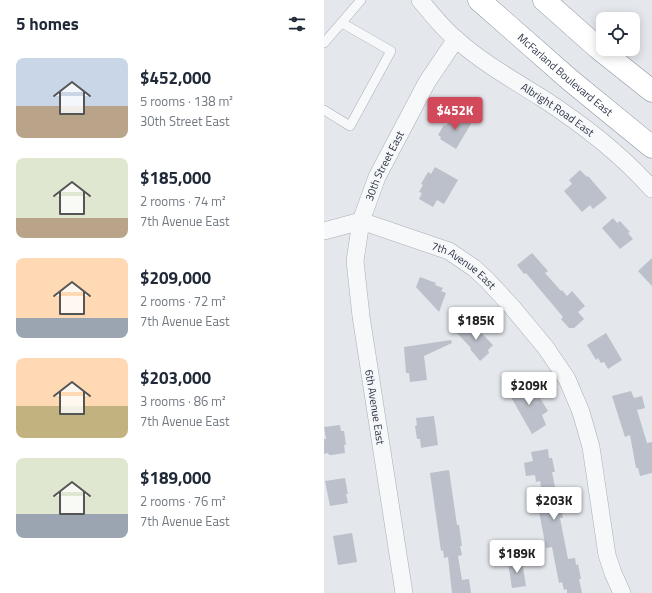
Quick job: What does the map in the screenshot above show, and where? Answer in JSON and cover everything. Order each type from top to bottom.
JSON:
[{"type":"highway","points":[[544,0],[598,48],[652,91]]},
{"type":"highway","name":"McFarland Boulevard East","points":[[486,2],[570,80],[652,147]]},
{"type":"street","name":"Albright Road East","points":[[420,0],[456,39],[495,69],[542,98],[588,130],[616,153],[652,189]]},
{"type":"street","name":"30th Street East","points":[[361,221],[377,177],[427,82],[456,39]]},
{"type":"street","points":[[324,231],[361,221]]},
{"type":"street","name":"6th Avenue East","points":[[361,221],[355,260],[361,316],[404,593]]},
{"type":"street","name":"7th Avenue East","points":[[361,221],[449,251],[474,268],[512,307],[546,348],[567,379],[582,412],[591,447],[607,554],[613,573],[622,593]]},
{"type":"lane","points":[[324,43],[361,0]]},
{"type":"lane","points":[[324,110],[350,126],[391,51],[342,23]]},
{"type":"building","points":[[456,113],[472,122],[456,149],[440,139],[441,137],[438,135],[444,125],[446,126],[451,118],[453,119]]},
{"type":"building","points":[[435,167],[458,180],[444,204],[437,200],[433,207],[419,199],[422,193],[419,192],[423,185],[421,184],[428,172],[431,174]]},
{"type":"building","points":[[580,170],[587,177],[588,176],[607,198],[593,209],[590,205],[582,212],[564,191],[572,184],[569,180]]},
{"type":"building","points":[[613,218],[617,223],[620,221],[630,232],[628,233],[633,239],[620,249],[602,228]]},
{"type":"building","points":[[532,253],[548,271],[545,273],[561,291],[562,290],[567,296],[572,291],[585,306],[578,312],[584,319],[574,328],[569,328],[561,319],[563,317],[526,273],[524,274],[517,265]]},
{"type":"building","points":[[652,258],[652,286],[638,271]]},
{"type":"building","points":[[420,277],[436,283],[435,285],[443,288],[441,291],[446,293],[439,312],[416,287]]},
{"type":"building","points":[[470,321],[493,345],[488,350],[489,353],[480,361],[470,349],[471,348],[457,333]]},
{"type":"building","points":[[606,333],[622,360],[608,369],[604,362],[601,363],[598,358],[596,360],[587,345]]},
{"type":"building","points":[[451,340],[452,343],[424,356],[427,380],[410,382],[409,373],[406,373],[404,347]]},
{"type":"building","points":[[523,380],[528,388],[529,386],[534,395],[537,393],[548,411],[542,415],[546,425],[532,434],[507,390]]},
{"type":"building","points":[[631,391],[634,398],[642,396],[645,408],[637,410],[647,443],[652,442],[652,473],[640,476],[638,468],[636,468],[630,435],[625,437],[612,396]]},
{"type":"building","points":[[434,416],[438,445],[421,448],[420,439],[417,439],[415,426],[417,425],[416,418]]},
{"type":"building","points":[[340,425],[341,431],[344,431],[346,445],[344,445],[345,453],[332,455],[329,455],[328,453],[324,454],[324,439],[326,439],[324,427]]},
{"type":"building","points":[[548,449],[549,458],[552,458],[555,472],[552,472],[558,502],[560,501],[563,518],[560,518],[568,559],[575,558],[576,565],[578,564],[582,593],[567,593],[567,589],[564,590],[562,582],[559,583],[552,547],[546,548],[538,506],[544,505],[540,481],[536,482],[535,475],[526,476],[524,463],[533,461],[531,452]]},
{"type":"building","points":[[449,470],[457,525],[459,525],[462,546],[460,546],[462,555],[458,556],[462,580],[469,579],[471,593],[452,593],[448,557],[444,558],[443,550],[441,551],[430,473]]},
{"type":"building","points":[[345,478],[348,503],[330,506],[325,481]]},
{"type":"building","points":[[352,533],[357,562],[338,565],[333,536]]},
{"type":"building","points":[[522,561],[526,586],[512,588],[508,563]]}]
